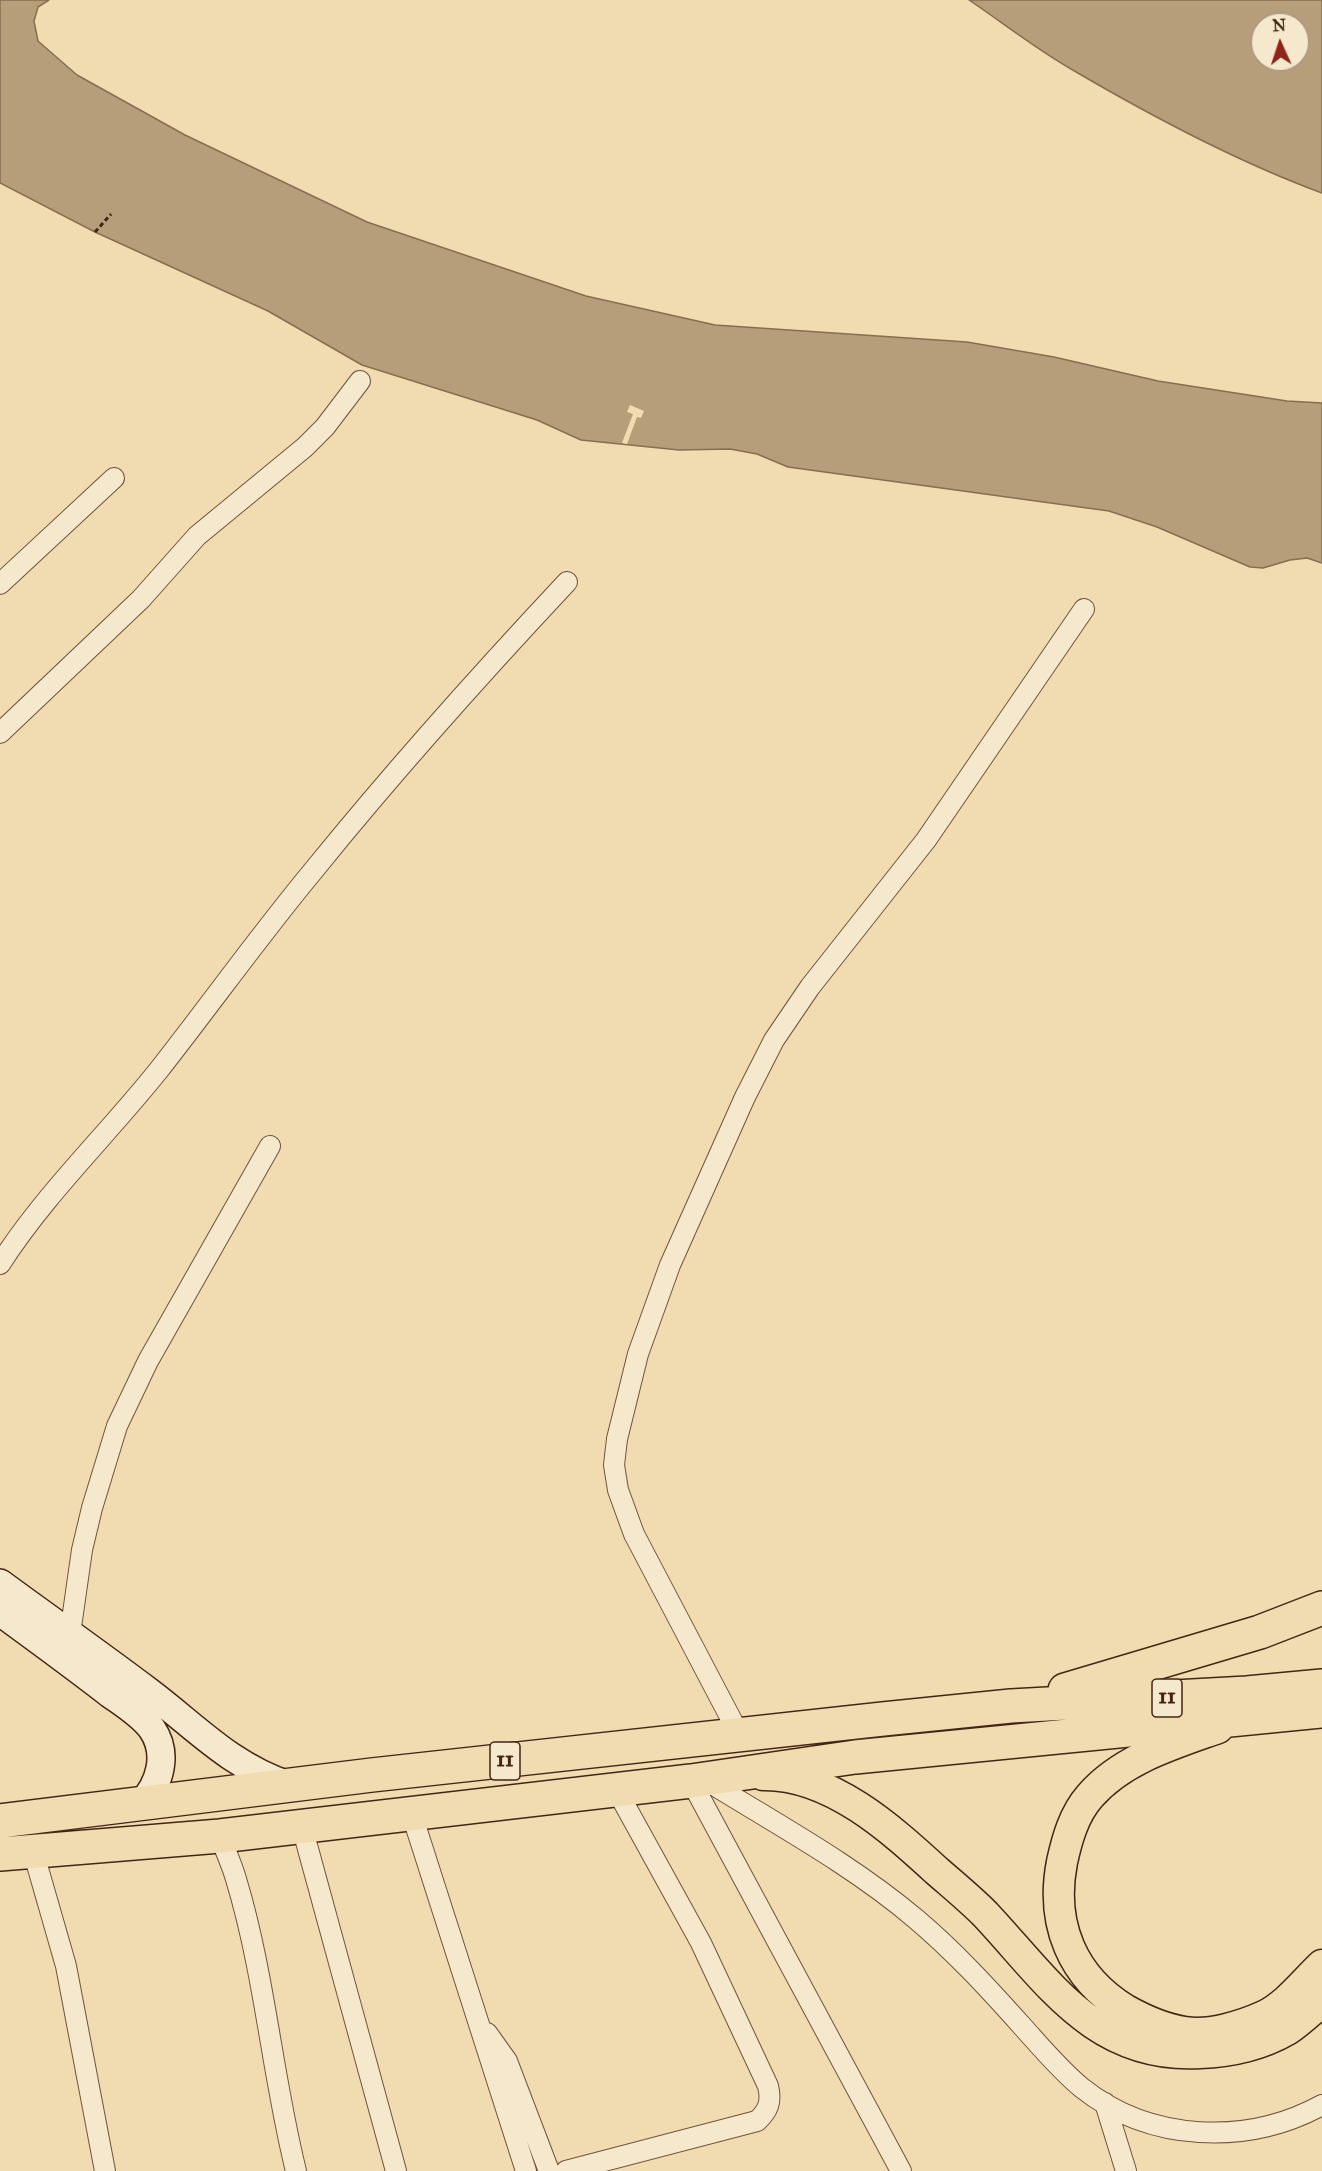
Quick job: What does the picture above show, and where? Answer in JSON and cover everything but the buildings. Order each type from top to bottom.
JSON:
[{"type":"highway","points":[[1011,1706],[1220,1645],[1322,1608]]},
{"type":"highway","name":"11","points":[[0,1821],[372,1775],[883,1719],[1011,1706],[1247,1694],[1322,1686]]},
{"type":"highway","name":"11","points":[[0,1854],[220,1836],[707,1779],[855,1758],[1322,1711]]},
{"type":"highway","points":[[372,1775],[378,1818]]},
{"type":"main road","points":[[1241,1720],[1164,1748],[1119,1771],[1090,1796],[1076,1817],[1066,1841],[1061,1865],[1057,1890],[1065,1940],[1090,1981],[1114,2003],[1162,2027],[1187,2032],[1237,2026],[1266,2015],[1287,2001],[1322,1965]]},
{"type":"main road","points":[[707,1779],[768,1775],[804,1781],[845,1798],[893,1831],[984,1913],[1056,1993],[1097,2027],[1143,2047],[1167,2052],[1216,2052],[1241,2048],[1287,2030],[1322,2001]]},
{"type":"street","points":[[0,733],[141,599],[212,522],[305,447],[331,419],[360,381]]},
{"type":"street","points":[[0,584],[114,478]]},
{"type":"street","points":[[0,1264],[35,1214],[157,1072],[363,809],[475,681],[567,582]]},
{"type":"street","points":[[740,1736],[634,1534],[618,1490],[614,1465],[617,1439],[638,1354],[670,1265],[774,1040],[810,987],[926,840],[1084,609]]},
{"type":"street","points":[[70,1634],[87,1529],[117,1426],[148,1361],[270,1146]]},
{"type":"street","points":[[0,1583],[70,1634],[88,1661],[152,1729],[158,1740],[160,1751],[159,1774],[149,1795],[141,1804]]},
{"type":"street","points":[[0,1612],[88,1661],[150,1692],[236,1761],[269,1779],[288,1785]]},
{"type":"street","points":[[707,1779],[850,1869],[908,1912],[961,1959],[1064,2072],[1083,2089],[1105,2103],[1134,2117],[1165,2127],[1208,2133],[1251,2130],[1319,2113]]},
{"type":"street","points":[[707,1779],[901,2171]]},
{"type":"street","points":[[566,2171],[757,2121],[765,2115],[771,2096],[701,1943],[616,1789]]},
{"type":"street","points":[[412,1815],[526,2171]]},
{"type":"street","points":[[302,1827],[396,2171]]},
{"type":"street","points":[[220,1836],[236,1878],[248,1924],[284,2120],[296,2171]]},
{"type":"street","points":[[33,1851],[66,1966],[105,2171]]},
{"type":"street","points":[[479,2024],[499,2047],[507,2061],[549,2171]]},
{"type":"street","points":[[1105,2103],[1126,2171]]},
{"type":"path","points":[[95,232],[111,214]]},
{"type":"shaded area","points":[[0,0],[49,0],[38,7],[34,21],[38,41],[77,75],[185,135],[367,222],[586,296],[715,325],[967,342],[1054,357],[1158,381],[1287,401],[1322,403],[1322,563],[1307,558],[1290,560],[1263,568],[1250,567],[1157,527],[1109,511],[788,467],[757,454],[730,449],[679,450],[581,440],[537,420],[362,365],[268,311],[95,232],[0,183]]},
{"type":"shaded area","points":[[969,0],[1322,0],[1322,193],[1225,152],[1101,87],[1032,44]]},
{"type":"pier","points":[[630,405],[644,411],[641,418],[637,417],[627,444],[622,443],[633,414],[627,412]]}]
